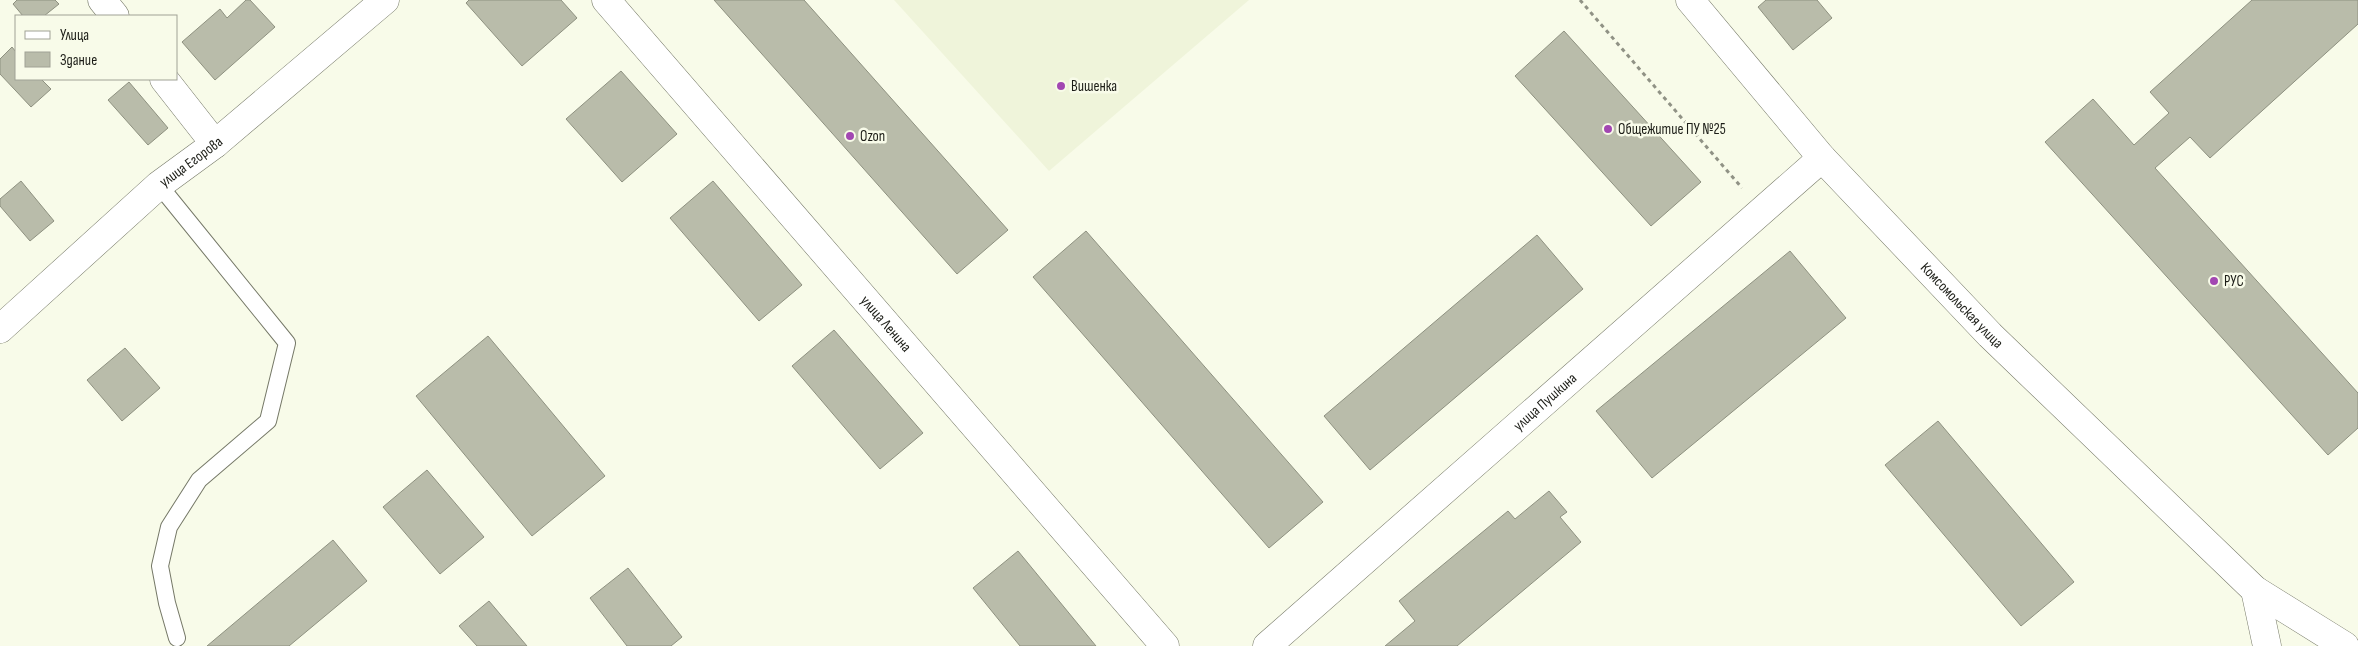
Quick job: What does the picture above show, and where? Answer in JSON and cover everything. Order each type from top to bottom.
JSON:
[{"type":"street","points":[[102,0],[114,15]]},
{"type":"street","name":"улица Егорова","points":[[0,329],[159,185],[215,144],[385,0]]},
{"type":"street","name":"улица Ленина","points":[[606,0],[1165,646]]},
{"type":"street","name":"Комсомольская улица","points":[[1690,0],[1822,158],[1990,335],[2255,590],[2345,646]]},
{"type":"street","points":[[165,80],[215,144]]},
{"type":"street","name":"улица Пушкина","points":[[1268,646],[1822,158]]},
{"type":"street","points":[[2255,590],[2267,646]]},
{"type":"lane","points":[[159,185],[287,343],[268,421],[199,480],[169,527],[160,566],[167,603],[177,638]]},
{"type":"path","points":[[1580,0],[1762,211]]},
{"type":"shaded area","name":"Вишенка","points":[[894,0],[1249,0],[1049,171]]},
{"type":"building","points":[[17,0],[55,0],[59,4],[45,15],[22,15],[13,4]]},
{"type":"building","points":[[246,0],[250,0],[275,27],[215,80],[182,42],[220,9],[227,18]]},
{"type":"building","points":[[469,0],[561,0],[577,18],[522,66],[466,3]]},
{"type":"building","points":[[714,0],[804,0],[1008,230],[957,274]]},
{"type":"building","points":[[1766,0],[1817,0],[1832,18],[1793,50],[1758,7]]},
{"type":"building","name":"РУС","points":[[2252,0],[2358,0],[2358,24],[2210,158],[2190,137],[2155,168],[2358,393],[2358,428],[2328,455],[2045,142],[2093,99],[2134,145],[2169,113],[2150,92]]},
{"type":"building","name":"Общежитие ПУ №25","points":[[1564,31],[1701,182],[1651,226],[1515,76]]},
{"type":"building","points":[[12,47],[15,51],[15,80],[42,80],[51,89],[31,107],[0,74],[0,59]]},
{"type":"building","points":[[621,71],[677,134],[622,182],[566,119]]},
{"type":"building","points":[[129,82],[168,128],[148,145],[108,100]]},
{"type":"building","points":[[21,181],[54,221],[30,241],[0,206],[0,199]]},
{"type":"building","points":[[713,181],[802,285],[759,321],[670,218]]},
{"type":"building","points":[[1086,231],[1323,502],[1269,548],[1033,277]]},
{"type":"building","points":[[1537,235],[1583,289],[1370,470],[1324,416]]},
{"type":"building","points":[[1790,251],[1846,318],[1652,478],[1596,411]]},
{"type":"building","points":[[834,330],[923,433],[880,469],[792,366]]},
{"type":"building","points":[[488,336],[605,476],[532,536],[416,396]]},
{"type":"building","points":[[125,348],[160,388],[122,421],[87,380]]},
{"type":"building","points":[[1938,421],[2074,582],[2021,626],[1885,465]]},
{"type":"building","points":[[427,470],[484,537],[440,574],[383,507]]},
{"type":"building","points":[[1549,491],[1567,512],[1560,517],[1581,542],[1457,646],[1385,646],[1415,621],[1399,601],[1508,511],[1515,519]]},
{"type":"building","points":[[333,540],[367,581],[289,646],[207,646]]},
{"type":"building","points":[[1018,551],[1096,646],[1020,646],[973,588]]},
{"type":"building","points":[[628,568],[682,637],[671,646],[627,646],[590,598]]},
{"type":"building","points":[[489,601],[527,646],[477,646],[459,626]]},
{"type":"place","name":"Вишенка","points":[[1061,86]]},
{"type":"place","name":"Общежитие ПУ №25","points":[[1608,129]]},
{"type":"place","name":"Ozon","points":[[850,136]]},
{"type":"place","name":"РУС","points":[[2214,281]]}]
